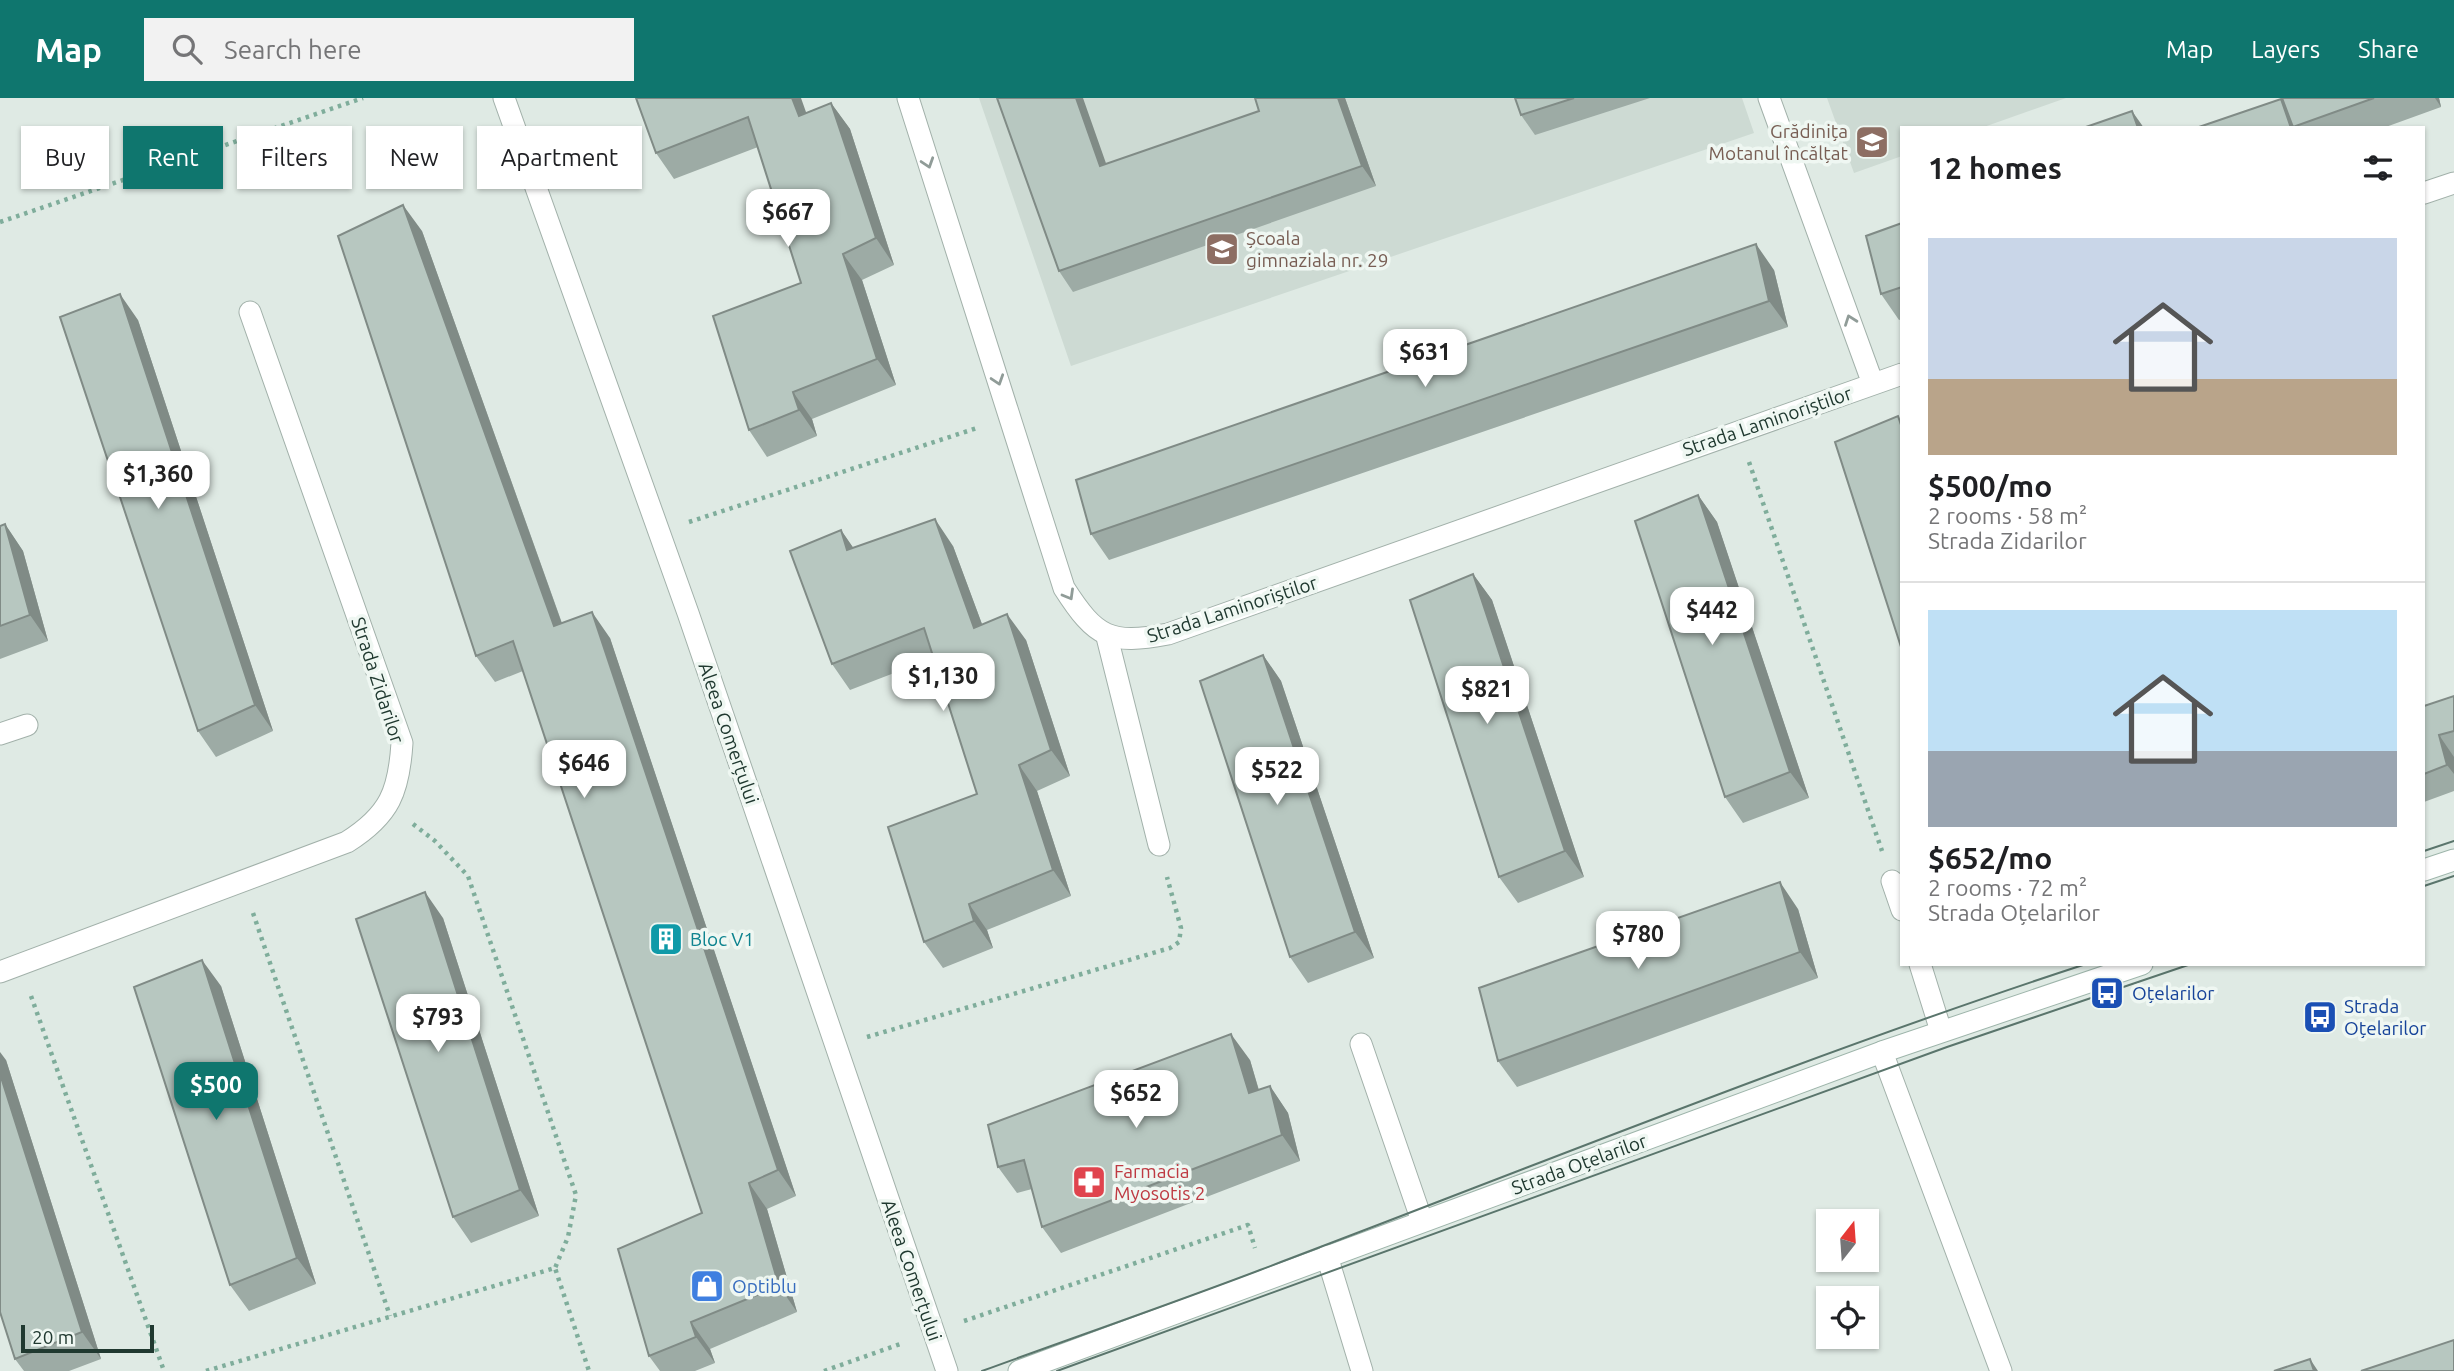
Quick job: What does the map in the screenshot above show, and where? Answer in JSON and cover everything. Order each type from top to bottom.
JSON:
[{"type":"street","name":"Aleea Comerțului","points":[[504,98],[659,532],[947,1371]]},
{"type":"street","points":[[908,98],[1064,588],[1081,615],[1107,636],[1159,845]]},
{"type":"street","points":[[1769,98],[1873,384]]},
{"type":"street","points":[[2425,193],[2454,183]]},
{"type":"street","name":"Strada Zidarilor","points":[[10,968],[347,842],[369,828],[388,806],[400,780],[402,743],[250,312]]},
{"type":"street","name":"Strada Laminoriștilor","points":[[1107,636],[1134,640],[1168,634],[1900,375]]},
{"type":"street","points":[[0,734],[27,725]]},
{"type":"street","points":[[2425,870],[2454,860]]},
{"type":"street","points":[[1892,881],[1900,904]]},
{"type":"street","points":[[1921,966],[1941,1031]]},
{"type":"street","name":"Strada Oțelarilor","points":[[1019,1371],[1266,1282],[1327,1256],[1882,1052],[2136,966]]},
{"type":"street","points":[[1361,1044],[1422,1221]]},
{"type":"street","points":[[1882,1052],[2001,1371]]},
{"type":"street","points":[[1327,1256],[1362,1371]]},
{"type":"path","points":[[0,222],[363,98]]},
{"type":"path","points":[[659,532],[1010,418]]},
{"type":"path","points":[[1739,431],[1892,881]]},
{"type":"path","points":[[388,806],[435,841],[468,876],[576,1195],[568,1237],[555,1268],[589,1371]]},
{"type":"path","points":[[836,1047],[1170,948],[1179,942],[1181,928],[1159,845]]},
{"type":"path","points":[[242,881],[390,1317]]},
{"type":"path","points":[[10,968],[164,1371]]},
{"type":"path","points":[[824,1371],[1248,1225],[1266,1282]]},
{"type":"path","points":[[206,1371],[555,1268]]},
{"type":"shaded area","name":"Școala gimnaziala nr. 29","points":[[979,98],[1742,98],[1754,133],[1071,366]]},
{"type":"shaded area","name":"Grădinița Motanul încălțat","points":[[1827,98],[2066,98],[1987,126],[1900,126],[1900,157],[1854,173]]},
{"type":"building","points":[[636,98],[792,98],[799,116],[831,103],[876,238],[843,254],[877,359],[793,392],[799,410],[749,430],[713,316],[801,283],[748,117],[656,153]]},
{"type":"building","points":[[997,98],[1076,98],[1100,166],[1259,111],[1255,98],[1338,98],[1362,166],[1059,271]]},
{"type":"building","points":[[1515,98],[1574,98],[1521,115]]},
{"type":"building","points":[[2282,98],[2374,98],[2296,126],[2293,126]]},
{"type":"building","points":[[2281,99],[2290,126],[2202,126]]},
{"type":"building","points":[[2132,111],[2137,126],[2089,126]]},
{"type":"building","name":"Bloc V1","points":[[403,205],[554,626],[592,612],[778,1170],[749,1183],[779,1286],[691,1322],[696,1337],[649,1356],[618,1249],[702,1213],[513,641],[476,656],[338,236]]},
{"type":"building","points":[[1900,224],[1900,288],[1881,294],[1866,236]]},
{"type":"building","points":[[1756,244],[1769,301],[1091,534],[1076,480]]},
{"type":"building","points":[[120,294],[255,705],[198,731],[60,317]]},
{"type":"building","points":[[1898,416],[1900,644],[1835,442]]},
{"type":"building","points":[[1698,495],[1790,772],[1725,797],[1635,521]]},
{"type":"building","points":[[935,519],[974,628],[1007,614],[1051,750],[1019,765],[1053,870],[969,904],[974,921],[924,942],[888,827],[977,794],[924,628],[832,664],[790,551],[841,530],[847,550]]},
{"type":"building","points":[[5,524],[30,615],[0,626],[0,526]]},
{"type":"building","points":[[1473,574],[1565,851],[1499,877],[1410,600]]},
{"type":"building","points":[[1263,655],[1355,932],[1290,957],[1200,681]]},
{"type":"building","points":[[2454,696],[2454,731],[2439,735],[2447,765],[2425,774],[2425,706]]},
{"type":"building","points":[[1780,882],[1800,952],[1498,1061],[1479,988]]},
{"type":"building","points":[[425,892],[520,1190],[453,1217],[356,919]]},
{"type":"building","points":[[202,960],[297,1258],[230,1285],[134,987]]},
{"type":"building","points":[[1231,1034],[1249,1093],[1270,1086],[1282,1135],[1042,1227],[1024,1160],[998,1167],[988,1125]]},
{"type":"building","points":[[0,1074],[82,1332],[15,1359],[0,1312]]},
{"type":"building","points":[[2454,1340],[2454,1371],[2361,1371]]},
{"type":"building","points":[[2310,1359],[2314,1371],[2274,1371]]},
{"type":"tram line","points":[[2425,851],[2454,841]]},
{"type":"tram line","points":[[2425,886],[2454,876]]},
{"type":"tram line","points":[[982,1371],[1225,1283],[1775,1073],[2080,966]]},
{"type":"tram line","points":[[1057,1371],[1947,1047],[2185,966]]},
{"type":"place","name":"Grădinița Motanul încălțat","points":[[1872,142]]},
{"type":"place","name":"Școala gimnaziala nr. 29","points":[[1222,249]]},
{"type":"place","name":"Bloc V1","points":[[666,939]]},
{"type":"place","name":"Oțelarilor","points":[[2107,993]]},
{"type":"place","name":"Strada Oțelarilor","points":[[2320,1017]]},
{"type":"place","name":"Farmacia Myosotis 2","points":[[1089,1182]]},
{"type":"place","name":"Optiblu","points":[[707,1286]]}]
